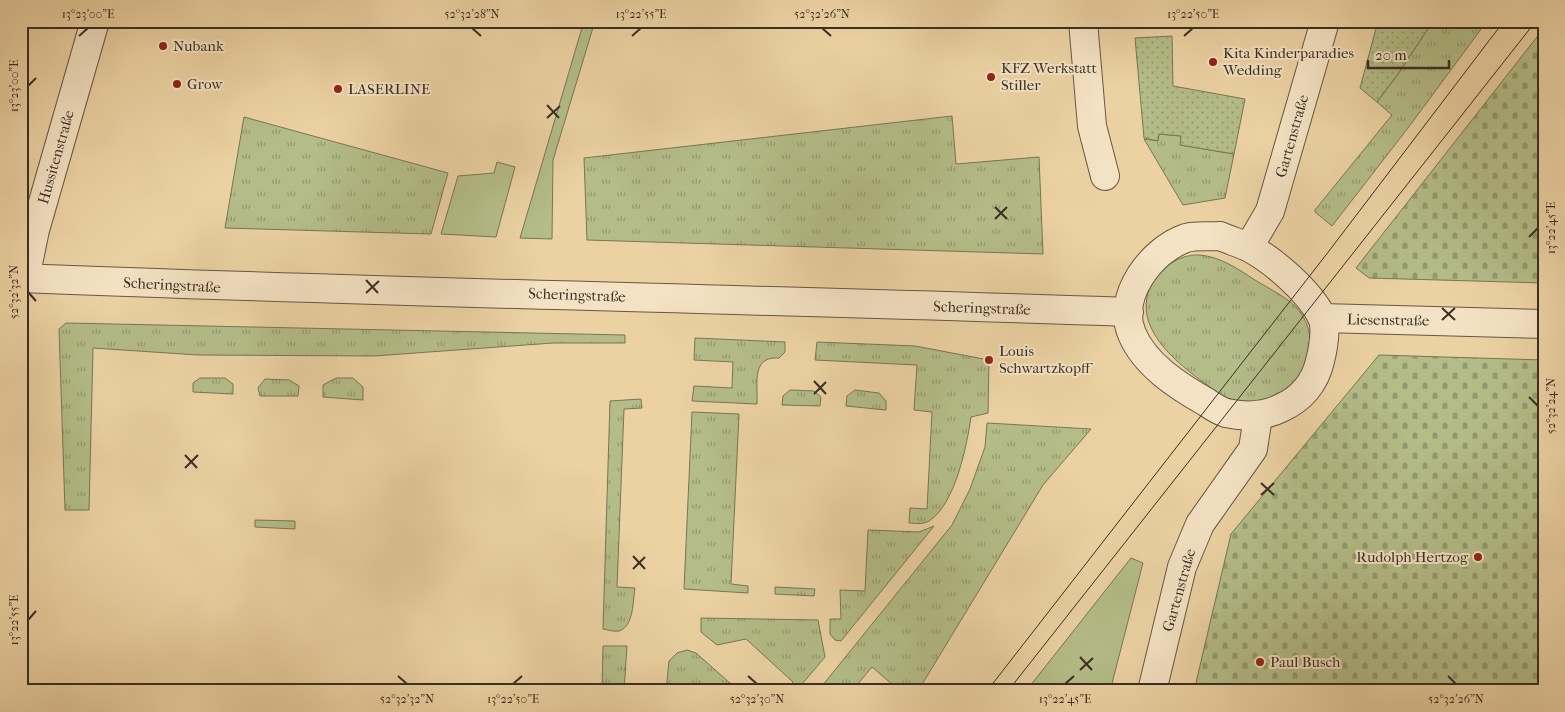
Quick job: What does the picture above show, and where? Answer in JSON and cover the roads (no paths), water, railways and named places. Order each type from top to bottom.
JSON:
[{"type":"street","name":"Hussitenstraße","points":[[22,283],[35,230],[95,21]]},
{"type":"street","points":[[1083,21],[1092,126],[1105,176]]},
{"type":"street","name":"Gartenstraße","points":[[1248,247],[1270,211],[1324,21]]},
{"type":"street","points":[[1220,236],[1248,247],[1283,272],[1301,289],[1322,318],[1324,348],[1317,375],[1306,390],[1293,403],[1258,416],[1224,413],[1184,390],[1159,369],[1141,349],[1131,332],[1129,312],[1133,288],[1143,271],[1154,258],[1171,245],[1188,238],[1220,236]]},
{"type":"street","name":"Scheringstraße","points":[[22,283],[466,292],[1129,312]]},
{"type":"street","name":"Liesenstraße","points":[[1322,318],[1544,324]]},
{"type":"street","name":"Gartenstraße","points":[[1152,691],[1182,567],[1200,524],[1253,449],[1258,416]]},
{"type":"tram line","points":[[987,691],[1329,251],[1504,21]]},
{"type":"tram line","points":[[1008,691],[1536,21]]},
{"type":"place","name":"Nubank","points":[[163,46]]},
{"type":"place","name":"Kita Kinderparadies Wedding","points":[[1213,62]]},
{"type":"place","name":"KFZ Werkstatt Stiller","points":[[991,77]]},
{"type":"place","name":"Grow","points":[[177,84]]},
{"type":"place","name":"LASERLINE","points":[[338,89]]},
{"type":"place","name":"Louis Schwartzkopff","points":[[989,360]]},
{"type":"place","name":"Rudolph Hertzog","points":[[1478,557]]},
{"type":"place","name":"Paul Busch","points":[[1260,662]]}]
